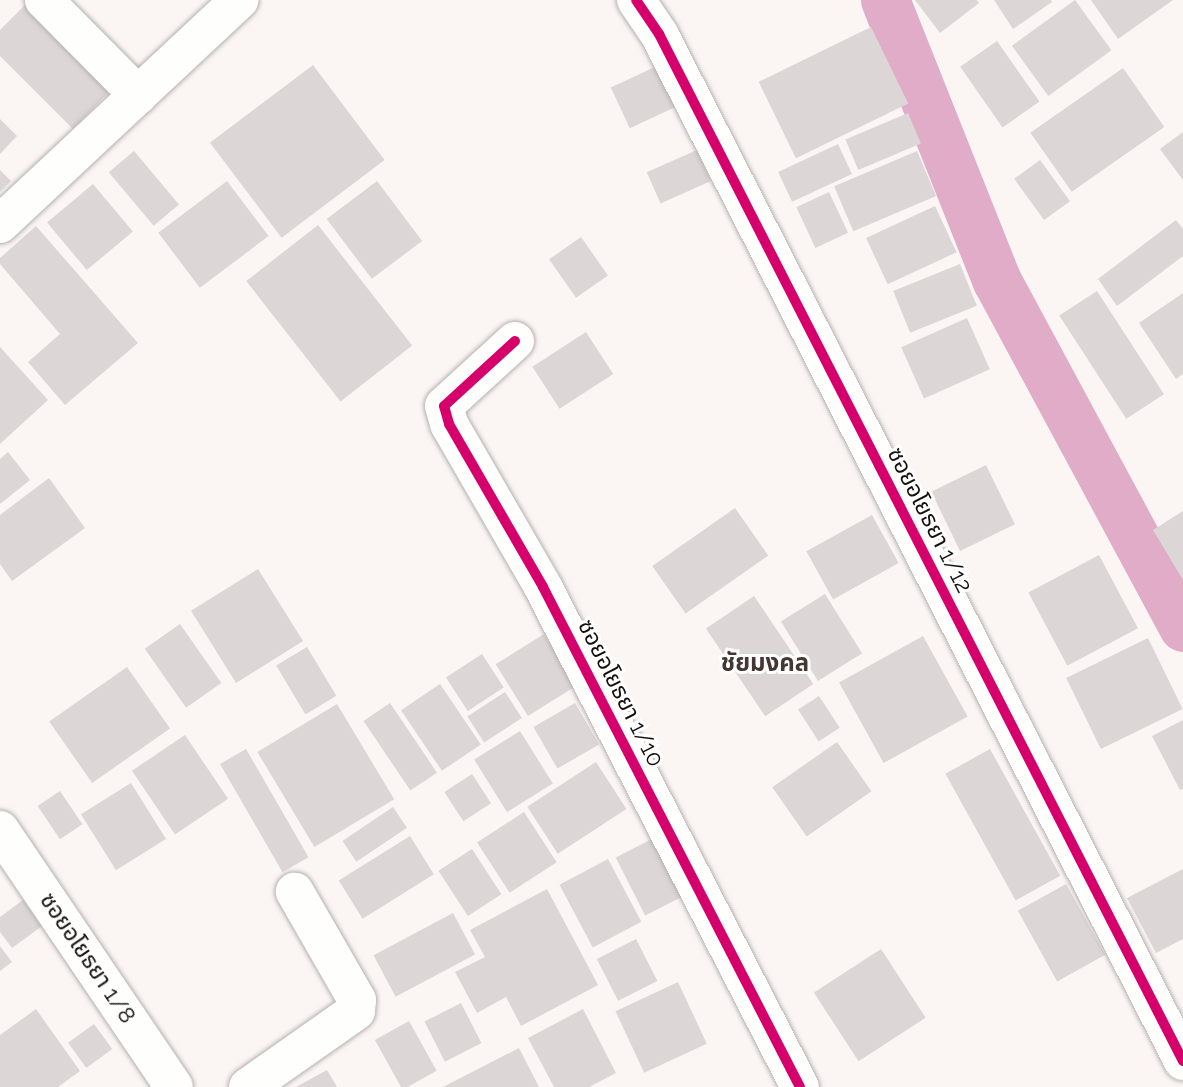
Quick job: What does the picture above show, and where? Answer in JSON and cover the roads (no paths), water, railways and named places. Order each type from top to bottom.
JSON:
[{"type":"street","points":[[44,0],[138,95]]},
{"type":"street","points":[[0,223],[239,0]]},
{"type":"street","name":"ซอยอโยธยา 1/12","points":[[636,0],[659,34],[1183,1061]]},
{"type":"street","name":"ซอยอโยธยา 1/10","points":[[515,341],[444,406],[449,424],[543,587],[800,1087]]},
{"type":"street","name":"ซอยอโยธยา 1/8","points":[[0,830],[174,1087]]},
{"type":"street","points":[[248,1087],[356,1011],[357,1000],[295,892]]},
{"type":"waterway","points":[[885,0],[997,281],[1183,627]]},
{"type":"district","name":"ชัยมงคล","points":[[765,663]]}]
